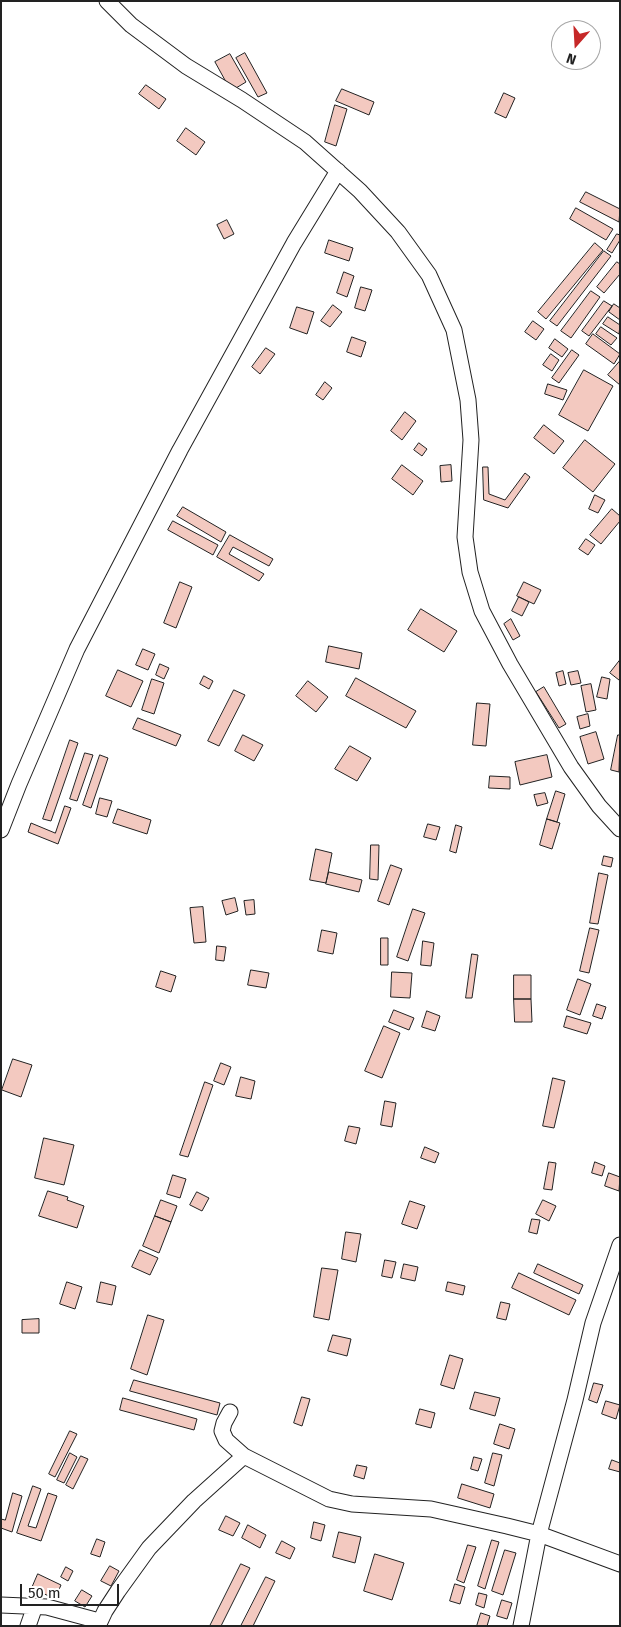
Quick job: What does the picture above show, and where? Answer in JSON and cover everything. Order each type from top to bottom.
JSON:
[{"type":"street","points":[[106,1],[131,25],[186,66],[305,142],[360,191],[398,232],[429,275],[454,330],[468,400],[471,440],[465,538],[470,572],[482,610],[510,664],[572,767],[599,806],[620,829]]},
{"type":"street","points":[[1,830],[77,649],[180,450],[294,243],[338,171]]},
{"type":"street","points":[[521,1626],[539,1534],[575,1400],[593,1323],[620,1245]]},
{"type":"street","points":[[230,1412],[222,1431],[226,1440],[244,1456],[329,1499],[352,1504],[431,1509],[539,1534],[620,1564]]},
{"type":"street","points":[[1,1605],[35,1606],[99,1623],[118,1591],[149,1548],[194,1501],[244,1456]]},
{"type":"street","points":[[28,1626],[35,1606]]},
{"type":"building","points":[[245,53],[267,93],[258,97],[236,58]]},
{"type":"building","points":[[230,54],[246,82],[231,91],[215,62]]},
{"type":"building","points":[[146,85],[166,99],[159,109],[139,94]]},
{"type":"building","points":[[342,89],[374,102],[369,115],[336,101]]},
{"type":"building","points":[[504,93],[515,98],[506,118],[495,113]]},
{"type":"building","points":[[335,105],[347,109],[336,146],[325,142]]},
{"type":"building","points":[[186,128],[205,142],[196,155],[177,141]]},
{"type":"building","points":[[586,192],[620,209],[619,222],[580,202]]},
{"type":"building","points":[[576,208],[613,229],[606,240],[570,219]]},
{"type":"building","points":[[227,220],[234,234],[224,239],[217,225]]},
{"type":"building","points":[[617,234],[620,235],[620,240],[612,253],[607,250]]},
{"type":"building","points":[[329,240],[353,248],[349,261],[325,253]]},
{"type":"building","points":[[595,243],[603,250],[546,319],[538,312]]},
{"type":"building","points":[[604,251],[611,256],[557,326],[550,321]]},
{"type":"building","points":[[617,262],[620,264],[620,274],[604,293],[597,287]]},
{"type":"building","points":[[344,272],[354,276],[347,297],[337,293]]},
{"type":"building","points":[[361,287],[372,290],[365,311],[355,308]]},
{"type":"building","points":[[591,291],[600,297],[571,338],[561,331]]},
{"type":"building","points":[[604,301],[612,306],[589,336],[582,331]]},
{"type":"building","points":[[614,304],[620,308],[620,320],[609,312]]},
{"type":"building","points":[[333,305],[342,312],[330,327],[321,321]]},
{"type":"building","points":[[297,307],[314,312],[307,334],[290,328]]},
{"type":"building","points":[[608,317],[620,325],[619,334],[603,324]]},
{"type":"building","points":[[533,321],[544,329],[536,340],[525,332]]},
{"type":"building","points":[[601,327],[617,338],[611,345],[596,334]]},
{"type":"building","points":[[593,334],[620,354],[614,364],[586,344]]},
{"type":"building","points":[[352,337],[366,342],[361,357],[347,352]]},
{"type":"building","points":[[555,339],[568,349],[562,357],[549,348]]},
{"type":"building","points":[[266,348],[275,354],[260,374],[252,367]]},
{"type":"building","points":[[572,350],[579,355],[559,383],[552,378]]},
{"type":"building","points":[[551,354],[559,360],[552,371],[543,365]]},
{"type":"building","points":[[620,361],[620,385],[608,375]]},
{"type":"building","points":[[584,370],[613,386],[588,431],[559,415]]},
{"type":"building","points":[[325,382],[332,388],[323,400],[316,395]]},
{"type":"building","points":[[548,384],[567,390],[563,400],[545,394]]},
{"type":"building","points":[[405,412],[416,421],[402,440],[391,431]]},
{"type":"building","points":[[544,425],[564,441],[554,454],[534,438]]},
{"type":"building","points":[[585,440],[615,464],[593,492],[563,468]]},
{"type":"building","points":[[419,443],[427,449],[422,456],[414,450]]},
{"type":"building","points":[[402,465],[423,481],[413,495],[392,479]]},
{"type":"building","points":[[451,465],[452,481],[441,482],[440,466]]},
{"type":"building","points":[[483,467],[488,467],[489,494],[505,500],[525,473],[530,477],[508,508],[484,500]]},
{"type":"building","points":[[595,495],[605,500],[598,513],[589,509]]},
{"type":"building","points":[[183,507],[226,532],[221,542],[177,516]]},
{"type":"building","points":[[612,509],[620,516],[620,521],[601,544],[590,535]]},
{"type":"building","points":[[173,521],[218,545],[213,555],[168,530]]},
{"type":"building","points":[[230,535],[273,559],[269,566],[233,547],[229,554],[264,574],[259,581],[217,557]]},
{"type":"building","points":[[586,539],[595,545],[588,555],[579,549]]},
{"type":"building","points":[[180,582],[192,587],[176,628],[164,623]]},
{"type":"building","points":[[524,582],[541,590],[534,604],[517,596]]},
{"type":"building","points":[[519,597],[529,602],[522,616],[512,611]]},
{"type":"building","points":[[421,609],[457,631],[444,652],[408,630]]},
{"type":"building","points":[[511,619],[520,636],[513,640],[504,624]]},
{"type":"building","points":[[329,646],[362,653],[359,669],[326,662]]},
{"type":"building","points":[[143,649],[155,654],[148,670],[136,665]]},
{"type":"building","points":[[620,660],[620,680],[619,680],[610,673]]},
{"type":"building","points":[[160,664],[169,668],[164,679],[156,675]]},
{"type":"building","points":[[118,670],[143,681],[131,707],[106,696]]},
{"type":"building","points":[[563,671],[566,684],[559,686],[556,673]]},
{"type":"building","points":[[578,671],[581,683],[571,685],[568,673]]},
{"type":"building","points":[[204,676],[213,681],[209,689],[200,684]]},
{"type":"building","points":[[602,677],[610,679],[607,699],[597,697]]},
{"type":"building","points":[[356,678],[416,711],[406,728],[346,696]]},
{"type":"building","points":[[152,679],[164,683],[154,714],[142,710]]},
{"type":"building","points":[[308,681],[328,697],[316,712],[296,696]]},
{"type":"building","points":[[591,684],[596,710],[586,712],[581,686]]},
{"type":"building","points":[[544,687],[566,724],[559,728],[536,692]]},
{"type":"building","points":[[234,690],[245,695],[219,746],[208,741]]},
{"type":"building","points":[[477,703],[490,704],[486,746],[473,745]]},
{"type":"building","points":[[588,714],[590,726],[580,729],[577,717]]},
{"type":"building","points":[[138,718],[181,735],[176,746],[133,729]]},
{"type":"building","points":[[596,732],[604,759],[588,764],[580,737]]},
{"type":"building","points":[[243,735],[263,745],[254,761],[235,751]]},
{"type":"building","points":[[618,735],[620,735],[619,772],[611,770]]},
{"type":"building","points":[[70,740],[78,743],[51,821],[43,819]]},
{"type":"building","points":[[350,746],[371,758],[357,781],[335,769]]},
{"type":"building","points":[[85,753],[93,755],[77,801],[70,799]]},
{"type":"building","points":[[100,755],[108,758],[91,808],[83,805]]},
{"type":"building","points":[[547,755],[552,777],[520,785],[515,762]]},
{"type":"building","points":[[490,776],[510,777],[510,789],[489,788]]},
{"type":"building","points":[[556,791],[565,794],[557,822],[547,819]]},
{"type":"building","points":[[545,793],[548,803],[537,806],[534,795]]},
{"type":"building","points":[[100,798],[112,801],[107,817],[96,814]]},
{"type":"building","points":[[65,806],[71,808],[58,844],[28,832],[31,823],[55,833]]},
{"type":"building","points":[[118,809],[151,820],[147,834],[113,823]]},
{"type":"building","points":[[547,819],[560,823],[552,849],[540,845]]},
{"type":"building","points":[[428,824],[440,827],[436,840],[424,837]]},
{"type":"building","points":[[456,825],[462,827],[456,853],[450,851]]},
{"type":"building","points":[[371,845],[379,845],[378,880],[370,879]]},
{"type":"building","points":[[316,849],[332,853],[326,883],[310,880]]},
{"type":"building","points":[[604,856],[613,858],[611,867],[602,865]]},
{"type":"building","points":[[391,865],[402,869],[389,905],[378,901]]},
{"type":"building","points":[[329,872],[362,880],[359,892],[326,884]]},
{"type":"building","points":[[599,873],[608,875],[598,924],[590,923]]},
{"type":"building","points":[[235,898],[238,911],[226,915],[222,901]]},
{"type":"building","points":[[254,900],[255,914],[246,915],[244,901]]},
{"type":"building","points":[[203,907],[206,942],[194,943],[190,908]]},
{"type":"building","points":[[413,909],[425,913],[408,961],[397,957]]},
{"type":"building","points":[[590,928],[599,930],[589,973],[580,971]]},
{"type":"building","points":[[322,930],[337,933],[333,954],[318,951]]},
{"type":"building","points":[[381,938],[388,938],[388,965],[381,965]]},
{"type":"building","points":[[423,941],[434,943],[431,966],[421,965]]},
{"type":"building","points":[[217,946],[226,947],[224,961],[216,960]]},
{"type":"building","points":[[472,954],[478,955],[472,998],[466,998]]},
{"type":"building","points":[[251,970],[269,973],[266,988],[248,985]]},
{"type":"building","points":[[161,971],[176,976],[171,992],[156,987]]},
{"type":"building","points":[[392,972],[412,973],[410,998],[391,997]]},
{"type":"building","points":[[514,975],[531,975],[531,999],[514,999]]},
{"type":"building","points":[[578,979],[591,984],[580,1015],[567,1010]]},
{"type":"building","points":[[514,999],[531,999],[532,1022],[515,1022]]},
{"type":"building","points":[[597,1004],[606,1007],[602,1019],[593,1016]]},
{"type":"building","points":[[394,1010],[414,1018],[409,1030],[389,1022]]},
{"type":"building","points":[[427,1011],[440,1016],[435,1031],[422,1027]]},
{"type":"building","points":[[567,1016],[591,1023],[587,1034],[564,1027]]},
{"type":"building","points":[[384,1026],[400,1033],[382,1078],[365,1071]]},
{"type":"building","points":[[13,1059],[32,1065],[21,1097],[2,1090]]},
{"type":"building","points":[[221,1063],[231,1067],[224,1085],[214,1081]]},
{"type":"building","points":[[241,1077],[255,1081],[251,1099],[236,1096]]},
{"type":"building","points":[[553,1078],[565,1081],[554,1128],[543,1126]]},
{"type":"building","points":[[205,1082],[213,1085],[188,1157],[180,1155]]},
{"type":"building","points":[[385,1101],[396,1103],[392,1127],[381,1125]]},
{"type":"building","points":[[349,1126],[360,1128],[356,1144],[345,1141]]},
{"type":"building","points":[[44,1138],[74,1145],[64,1185],[35,1178]]},
{"type":"building","points":[[425,1147],[439,1153],[435,1163],[421,1158]]},
{"type":"building","points":[[549,1162],[556,1163],[552,1190],[544,1189]]},
{"type":"building","points":[[595,1162],[605,1166],[602,1176],[592,1173]]},
{"type":"building","points":[[609,1173],[620,1177],[619,1191],[605,1186]]},
{"type":"building","points":[[173,1175],[186,1179],[180,1198],[167,1194]]},
{"type":"building","points":[[48,1191],[68,1197],[67,1200],[84,1206],[77,1228],[39,1216]]},
{"type":"building","points":[[197,1192],[209,1198],[202,1211],[190,1205]]},
{"type":"building","points":[[161,1200],[177,1206],[171,1222],[155,1216]]},
{"type":"building","points":[[543,1200],[556,1206],[549,1221],[536,1214]]},
{"type":"building","points":[[410,1201],[425,1206],[417,1229],[402,1224]]},
{"type":"building","points":[[155,1216],[171,1222],[159,1253],[143,1246]]},
{"type":"building","points":[[532,1219],[540,1220],[537,1234],[529,1232]]},
{"type":"building","points":[[346,1232],[361,1234],[356,1262],[342,1259]]},
{"type":"building","points":[[140,1250],[158,1258],[150,1275],[132,1267]]},
{"type":"building","points":[[385,1260],[396,1262],[392,1278],[382,1276]]},
{"type":"building","points":[[404,1264],[418,1267],[415,1281],[401,1278]]},
{"type":"building","points":[[538,1264],[583,1285],[579,1294],[534,1273]]},
{"type":"building","points":[[322,1268],[338,1270],[329,1320],[314,1317]]},
{"type":"building","points":[[519,1273],[576,1300],[569,1315],[512,1288]]},
{"type":"building","points":[[67,1282],[82,1287],[75,1309],[60,1304]]},
{"type":"building","points":[[101,1282],[116,1286],[112,1305],[97,1302]]},
{"type":"building","points":[[448,1282],[465,1286],[463,1295],[446,1291]]},
{"type":"building","points":[[501,1302],[510,1304],[506,1320],[497,1318]]},
{"type":"building","points":[[148,1315],[164,1320],[147,1375],[131,1369]]},
{"type":"building","points":[[39,1319],[39,1333],[22,1333],[22,1320]]},
{"type":"building","points":[[333,1335],[351,1339],[347,1356],[328,1351]]},
{"type":"building","points":[[450,1355],[463,1359],[454,1389],[441,1385]]},
{"type":"building","points":[[134,1380],[220,1403],[217,1415],[130,1391]]},
{"type":"building","points":[[594,1383],[603,1385],[597,1403],[589,1400]]},
{"type":"building","points":[[475,1392],[500,1398],[495,1416],[470,1409]]},
{"type":"building","points":[[302,1397],[310,1399],[302,1426],[294,1423]]},
{"type":"building","points":[[123,1398],[197,1419],[194,1430],[120,1410]]},
{"type":"building","points":[[606,1401],[620,1405],[616,1419],[602,1414]]},
{"type":"building","points":[[420,1409],[435,1413],[431,1428],[416,1424]]},
{"type":"building","points":[[500,1424],[515,1429],[509,1449],[494,1444]]},
{"type":"building","points":[[70,1431],[77,1434],[55,1477],[49,1474]]},
{"type":"building","points":[[70,1453],[77,1457],[64,1483],[57,1480]]},
{"type":"building","points":[[493,1453],[502,1455],[494,1486],[485,1483]]},
{"type":"building","points":[[81,1456],[88,1459],[73,1489],[66,1485]]},
{"type":"building","points":[[474,1457],[482,1459],[478,1471],[471,1469]]},
{"type":"building","points":[[612,1460],[620,1463],[620,1472],[609,1469]]},
{"type":"building","points":[[357,1465],[367,1467],[364,1479],[354,1476]]},
{"type":"building","points":[[462,1484],[494,1494],[490,1508],[458,1498]]},
{"type":"building","points":[[33,1486],[41,1489],[28,1526],[36,1528],[48,1493],[57,1496],[41,1541],[17,1533]]},
{"type":"building","points":[[13,1493],[22,1496],[12,1532],[1,1528],[1,1519],[5,1520]]},
{"type":"building","points":[[226,1516],[240,1523],[233,1536],[219,1530]]},
{"type":"building","points":[[314,1522],[325,1525],[321,1541],[311,1538]]},
{"type":"building","points":[[248,1525],[266,1535],[260,1548],[242,1538]]},
{"type":"building","points":[[339,1532],[361,1537],[355,1563],[333,1557]]},
{"type":"building","points":[[97,1539],[105,1542],[100,1557],[91,1554]]},
{"type":"building","points":[[492,1540],[499,1542],[485,1589],[478,1586]]},
{"type":"building","points":[[282,1541],[295,1548],[290,1559],[276,1553]]},
{"type":"building","points":[[468,1545],[476,1547],[464,1583],[457,1580]]},
{"type":"building","points":[[505,1550],[516,1553],[503,1595],[492,1591]]},
{"type":"building","points":[[375,1554],[404,1563],[392,1600],[364,1591]]},
{"type":"building","points":[[241,1564],[250,1568],[221,1626],[210,1626]]},
{"type":"building","points":[[110,1566],[119,1571],[111,1586],[101,1581]]},
{"type":"building","points":[[66,1567],[73,1571],[68,1581],[61,1577]]},
{"type":"building","points":[[38,1574],[61,1585],[55,1599],[32,1588]]},
{"type":"building","points":[[266,1577],[275,1581],[253,1626],[241,1626]]},
{"type":"building","points":[[455,1584],[465,1587],[460,1604],[450,1601]]},
{"type":"building","points":[[82,1590],[92,1596],[85,1607],[75,1601]]},
{"type":"building","points":[[479,1593],[487,1595],[484,1608],[476,1605]]},
{"type":"building","points":[[502,1600],[512,1603],[507,1619],[497,1616]]},
{"type":"building","points":[[481,1613],[490,1616],[487,1626],[477,1626]]}]
